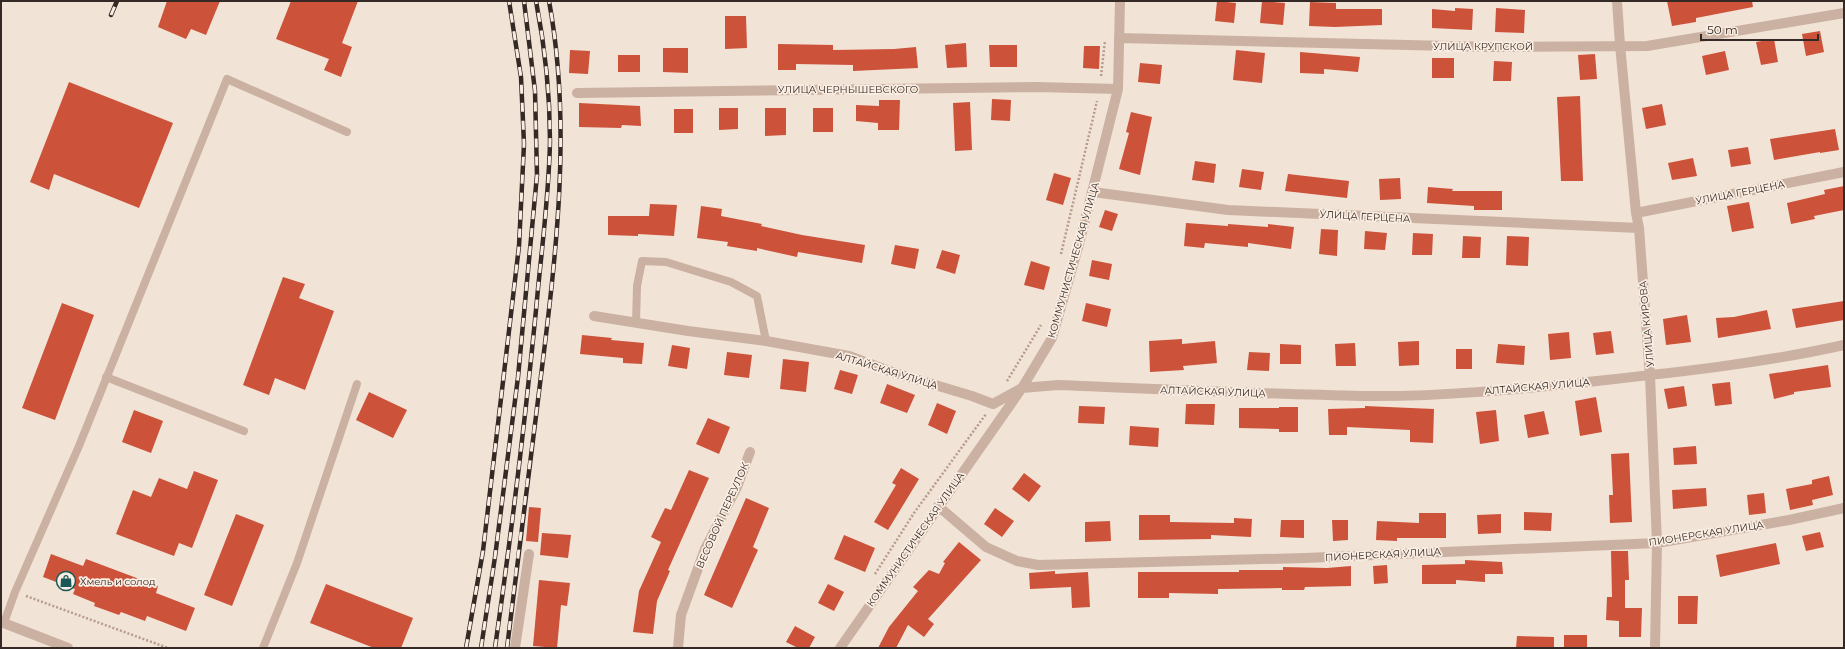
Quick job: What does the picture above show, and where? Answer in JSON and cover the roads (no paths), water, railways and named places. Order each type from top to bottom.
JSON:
[{"type":"street","name":"КОММУНИСТИЧЕСКАЯ УЛИЦА","points":[[840,648],[1022,388],[1052,338],[1093,192],[1118,89],[1120,1]]},
{"type":"street","name":"УЛИЦА КИРОВА","points":[[1617,1],[1650,376],[1657,542],[1655,648]]},
{"type":"street","name":"УЛИЦА КРУПСКОЙ","points":[[1119,38],[1492,47],[1647,46],[1844,13]]},
{"type":"street","name":"УЛИЦА ЧЕРНЫШЕВСКОГО","points":[[577,93],[1035,87],[1118,89]]},
{"type":"street","name":"УЛИЦА ГЕРЦЕНА","points":[[1636,213],[1844,172]]},
{"type":"street","name":"УЛИЦА ГЕРЦЕНА","points":[[1093,192],[1228,210],[1638,228]]},
{"type":"street","name":"АЛТАЙСКАЯ УЛИЦА","points":[[594,316],[766,341],[849,356],[892,372],[972,396],[993,404],[1022,388],[1058,385],[1365,396],[1460,392],[1562,385],[1650,376],[1787,358],[1844,345]]},
{"type":"street","name":"ВЕСОВОЙ ПЕРЕУЛОК","points":[[678,648],[681,615],[705,548],[737,487],[750,452]]},
{"type":"street","name":"ПИОНЕРСКАЯ УЛИЦА","points":[[938,506],[986,547],[1017,561],[1038,565],[1305,558],[1657,542],[1789,520],[1844,508]]},
{"type":"street","points":[[515,648],[529,554]]},
{"type":"street","points":[[3,623],[68,648]]},
{"type":"lane","points":[[3,623],[15,592],[79,446],[227,79],[348,132]]},
{"type":"lane","points":[[636,323],[637,286],[642,262],[666,262],[731,282],[757,296],[766,341]]},
{"type":"lane","points":[[106,377],[244,431]]},
{"type":"lane","points":[[263,648],[297,564],[357,384]]},
{"type":"railway","points":[[111,15],[117,1]]},
{"type":"railway","points":[[466,648],[483,551],[519,246],[524,144],[521,77],[509,1]]},
{"type":"railway","points":[[481,648],[495,557],[518,377],[537,175],[535,91],[524,1]]},
{"type":"railway","points":[[495,648],[512,522],[532,352],[548,183],[550,141],[548,88],[536,1]]},
{"type":"railway","points":[[507,648],[556,246],[561,147],[560,98],[556,50],[549,1]]},
{"type":"place","name":"Хмель и солод","points":[[66,581]]}]
